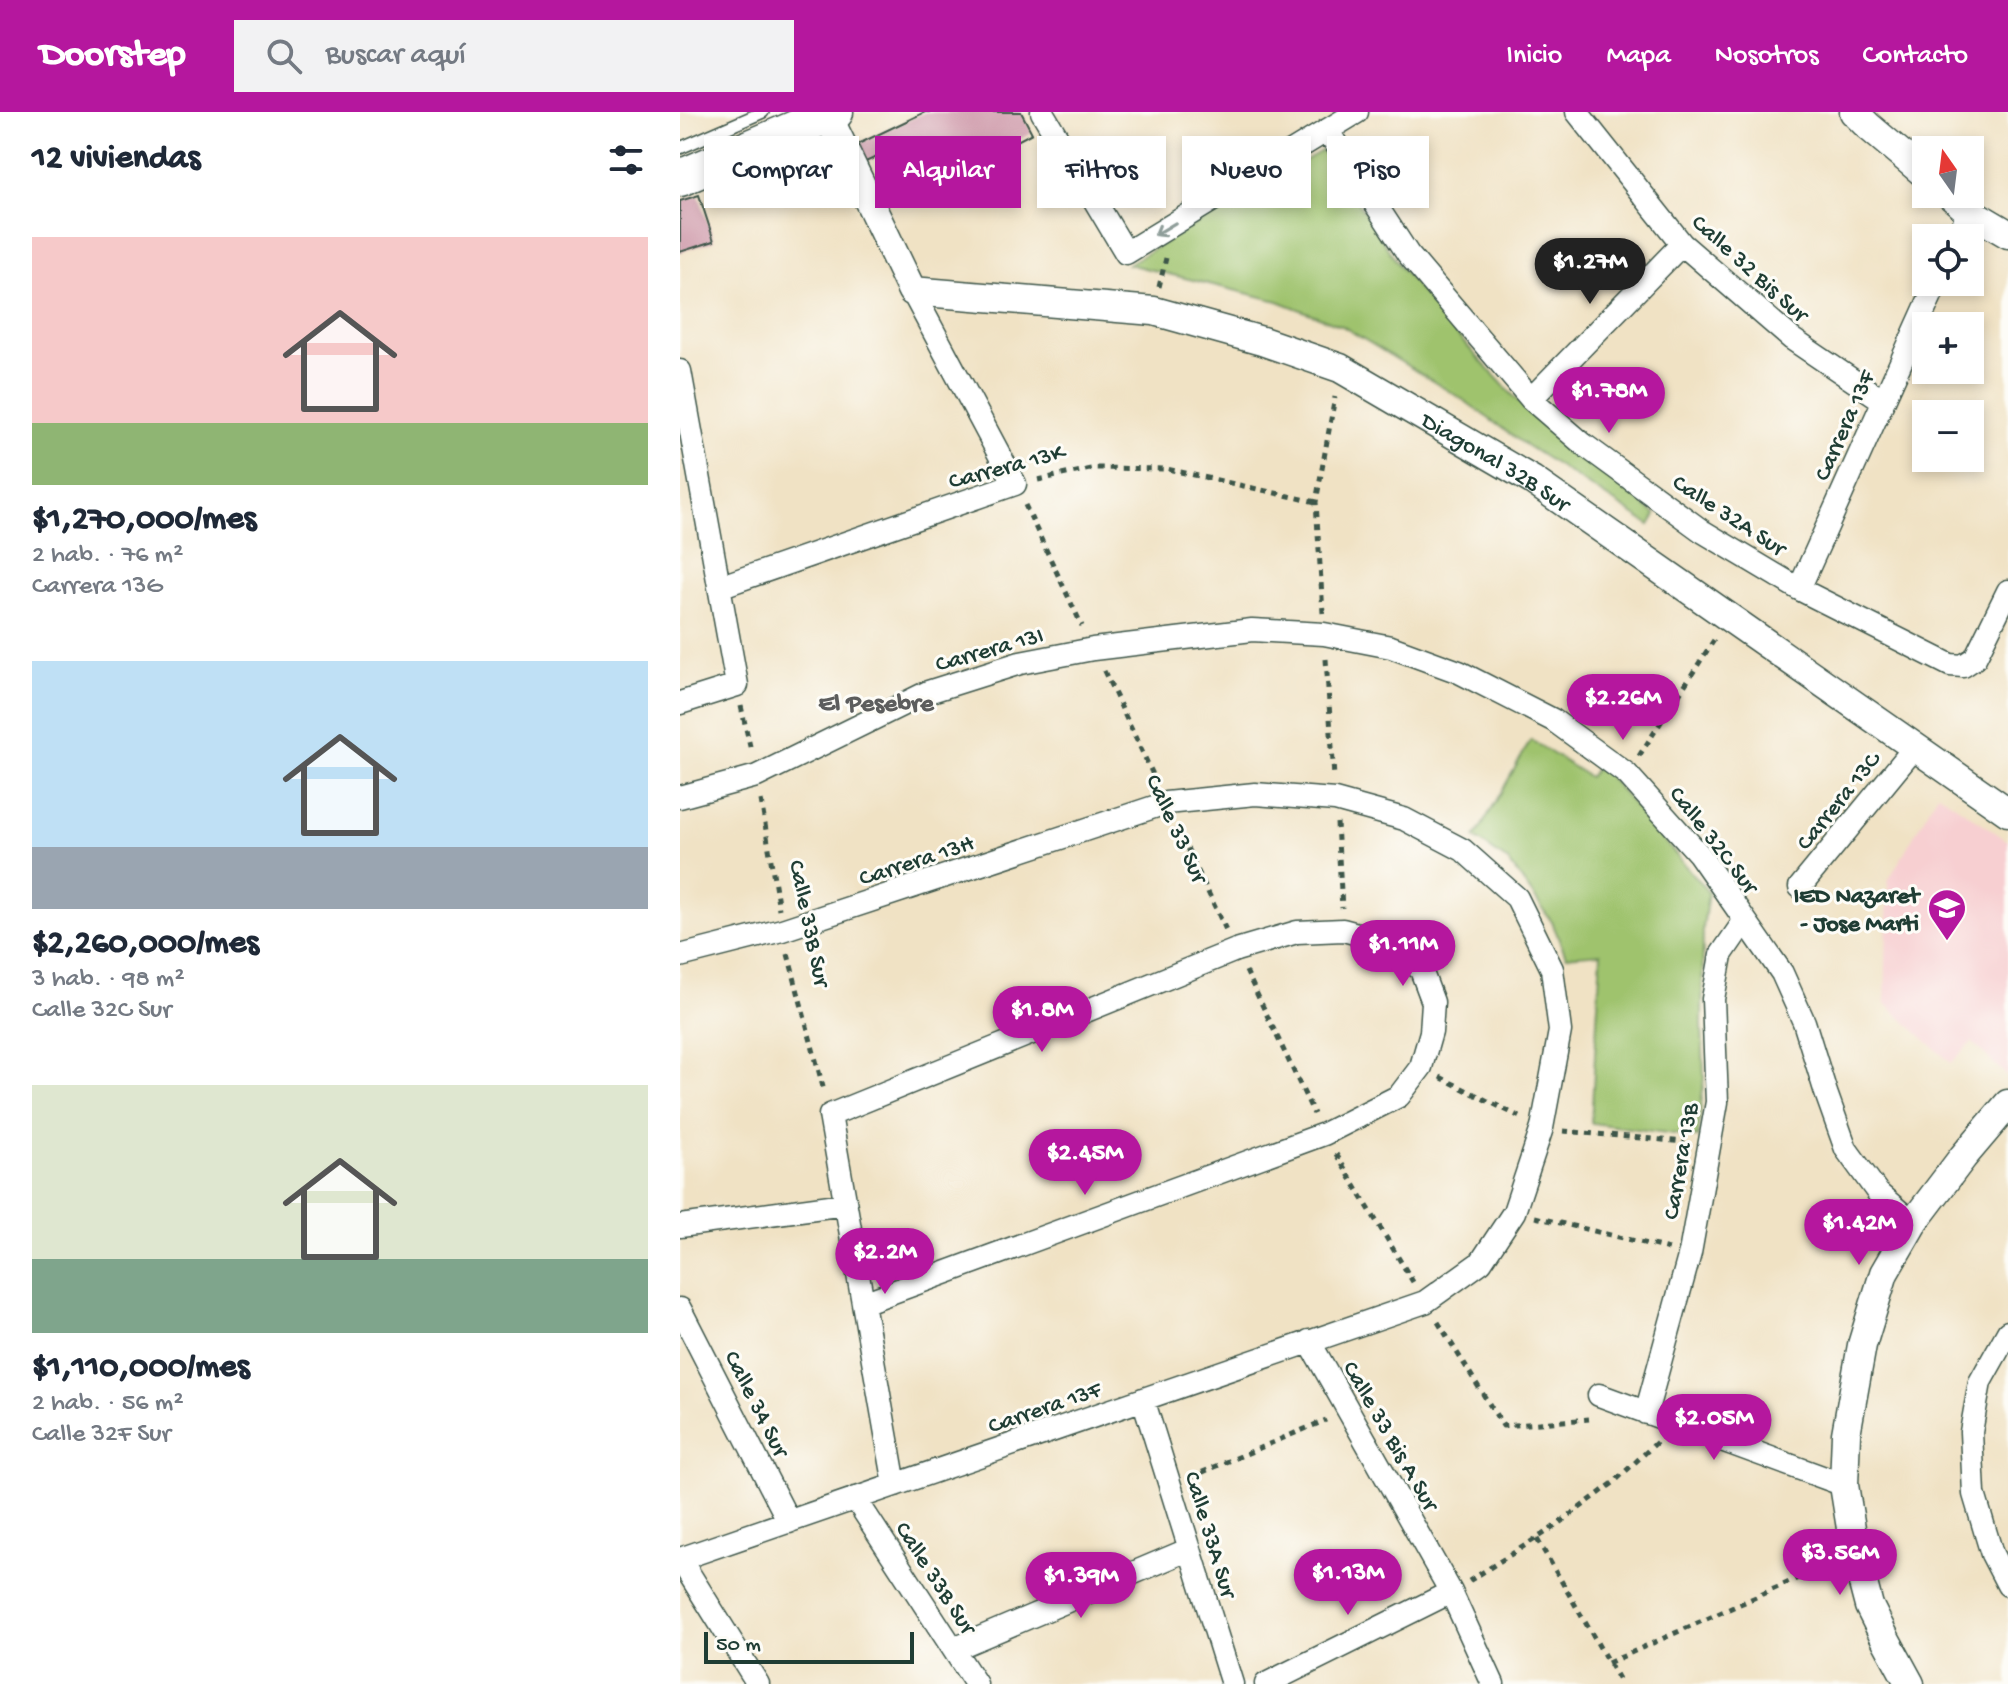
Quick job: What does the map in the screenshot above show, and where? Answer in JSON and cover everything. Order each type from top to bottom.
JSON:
[{"type":"main road","points":[[680,178],[829,113]]},
{"type":"street","points":[[1042,112],[1126,253],[1357,112]]},
{"type":"street","name":"Calle 32 Bis Sur","points":[[1577,112],[1682,244],[1792,339],[1882,400]]},
{"type":"street","points":[[1854,112],[1912,163]]},
{"type":"street","points":[[829,113],[912,291],[1015,484]]},
{"type":"street","name":"Calle 32A Sur","points":[[1327,130],[1408,254],[1531,399],[1583,444],[1702,531],[1799,589],[1950,665],[1963,666],[1975,658],[2008,591]]},
{"type":"street","points":[[1967,208],[2008,234]]},
{"type":"street","points":[[1531,399],[1682,244]]},
{"type":"street","name":"Diagonal 32B Sur","points":[[912,291],[1154,311],[1249,337],[1340,368],[1532,480],[2008,812]]},
{"type":"street","name":"Carrera 13F","points":[[1799,589],[1930,296]]},
{"type":"street","points":[[680,371],[737,685],[680,703]]},
{"type":"street","name":"Carrera 13K","points":[[719,587],[1015,484]]},
{"type":"street","name":"Calle 32C Sur","points":[[1093,649],[1252,630],[1324,634],[1391,647],[1459,672],[1553,720],[1627,774],[1699,854],[1782,973],[1804,1022],[1846,1149],[1878,1193],[1913,1223]]},
{"type":"street","name":"Carrera 13I","points":[[680,797],[757,776],[928,692],[1020,663],[1093,649]]},
{"type":"street","name":"Carrera 13C","points":[[1800,887],[1915,747]]},
{"type":"street","name":"Carrera 13H","points":[[680,956],[782,930],[1166,803],[1255,794],[1335,800],[1404,819],[1463,850],[1517,898],[1552,969],[1560,1031],[1542,1128],[1514,1212]]},
{"type":"street","name":"Carrera 13B","points":[[1646,1413],[1690,1253],[1717,1102],[1713,999],[1721,955],[1745,920]]},
{"type":"street","points":[[863,1303],[1324,1134],[1399,1096],[1421,1067],[1431,1032],[1433,1002],[1421,970],[1391,943],[1343,930],[1297,932],[1236,950],[830,1115],[845,1204],[895,1485]]},
{"type":"street","points":[[1910,1684],[1869,1606],[1855,1553],[1844,1485],[1846,1434],[1862,1345],[1884,1273],[1913,1223],[2008,1104]]},
{"type":"street","points":[[680,1226],[845,1204]]},
{"type":"street","name":"Carrera 13F","points":[[680,1559],[1425,1302],[1481,1262],[1514,1212]]},
{"type":"street","name":"Calle 34 Sur","points":[[680,1309],[789,1522]]},
{"type":"street","points":[[2008,1332],[1980,1382],[1971,1432],[1974,1494],[1992,1554],[2008,1585]]},
{"type":"street","name":"Calle 33 Bis A Sur","points":[[1309,1341],[1451,1592],[1493,1684]]},
{"type":"street","points":[[1599,1395],[1844,1485]]},
{"type":"street","name":"Calle 33A Sur","points":[[1143,1399],[1232,1684]]},
{"type":"street","name":"Calle 33B Sur","points":[[855,1498],[976,1684]]},
{"type":"street","points":[[954,1649],[1190,1549]]},
{"type":"street","points":[[680,1559],[758,1684]]},
{"type":"street","points":[[1266,1684],[1451,1592]]},
{"type":"lane","points":[[680,148],[763,112]]},
{"type":"path","points":[[1154,311],[1173,224]]},
{"type":"path","name":"Carrera 13K","points":[[1015,484],[1095,468],[1167,469],[1316,502]]},
{"type":"path","name":"Calle 33 Sur","points":[[1015,484],[1324,1134],[1503,1426],[1595,1418],[1599,1395]]},
{"type":"path","points":[[1627,774],[1729,618]]},
{"type":"path","name":"Calle 33B Sur","points":[[737,685],[757,776],[782,930],[830,1115]]},
{"type":"path","points":[[1514,1212],[1690,1253]]},
{"type":"path","points":[[1170,1486],[1349,1411]]},
{"type":"path","points":[[1451,1592],[1537,1539],[1613,1483],[1676,1424]]},
{"type":"path","points":[[1537,1539],[1621,1684]]},
{"type":"path","points":[[1608,1663],[1855,1553]]},
{"type":"shaded area","name":"IED Nazaret - Jose Marti","points":[[1938,793],[2008,841],[2006,1075],[1972,1042],[1951,1063],[1885,1003],[1888,881]]},
{"type":"green space","points":[[1323,150],[1327,156],[1327,208],[1361,208],[1398,264],[1455,333],[1520,403],[1656,515],[1650,525],[1518,440],[1465,401],[1342,326],[1278,301],[1128,264],[1224,208],[1311,208],[1311,157]]},
{"type":"green space","points":[[1531,740],[1589,777],[1599,765],[1708,892],[1703,928],[1704,1076],[1698,1137],[1591,1123],[1601,953],[1566,956],[1552,922],[1509,862],[1475,838]]},
{"type":"building","points":[[925,112],[1021,112],[1032,133],[1021,139],[1021,136],[875,136],[875,158],[861,164],[859,144]]},
{"type":"building","points":[[699,195],[714,241],[680,252],[680,201]]},
{"type":"place","name":"IED Nazaret - Jose Marti","points":[[1947,942]]},
{"type":"district","name":"El Pesebre","points":[[876,701]]}]
